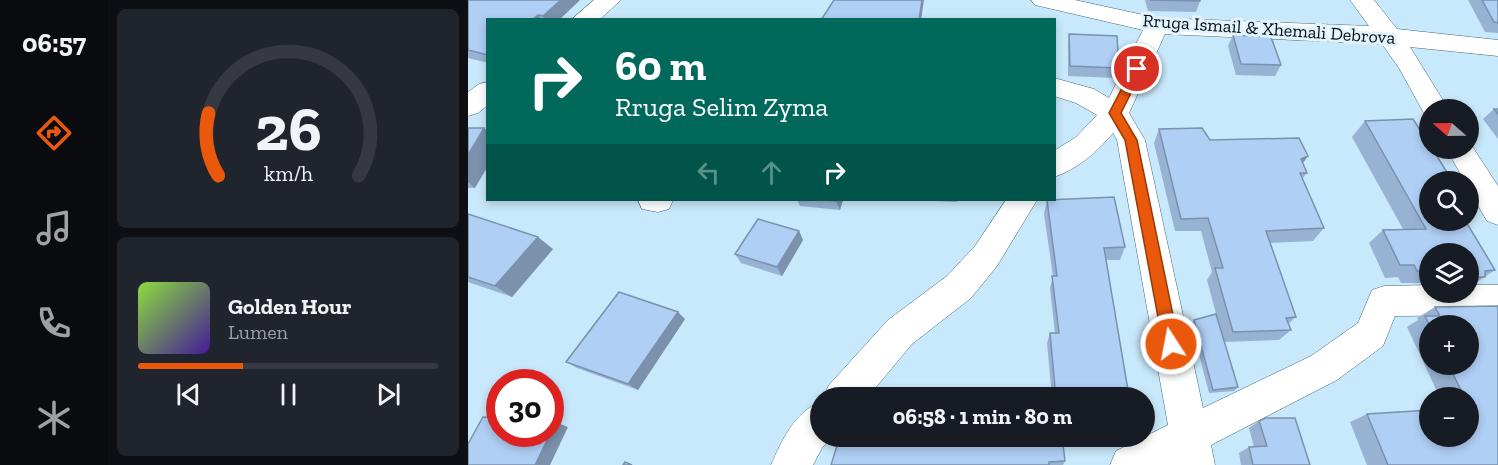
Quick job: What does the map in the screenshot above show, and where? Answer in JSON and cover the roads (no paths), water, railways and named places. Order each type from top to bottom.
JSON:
[{"type":"street","points":[[586,18],[609,0]]},
{"type":"street","name":"Rruga Ismail & Xhemali Debrova","points":[[1043,0],[1102,7],[1157,26],[1357,33],[1498,48]]},
{"type":"street","points":[[1362,0],[1410,64],[1430,99]]},
{"type":"street","points":[[1056,165],[1086,145],[1115,113],[1157,26]]},
{"type":"street","points":[[1056,88],[1085,96],[1115,113],[1131,140],[1192,450]]},
{"type":"street","points":[[1467,159],[1498,212]]},
{"type":"street","points":[[852,387],[900,332],[959,287],[986,256],[1021,201]]},
{"type":"street","points":[[1130,465],[1192,450],[1324,368],[1371,334],[1384,301],[1498,300]]},
{"type":"street","points":[[791,465],[810,432]]}]
